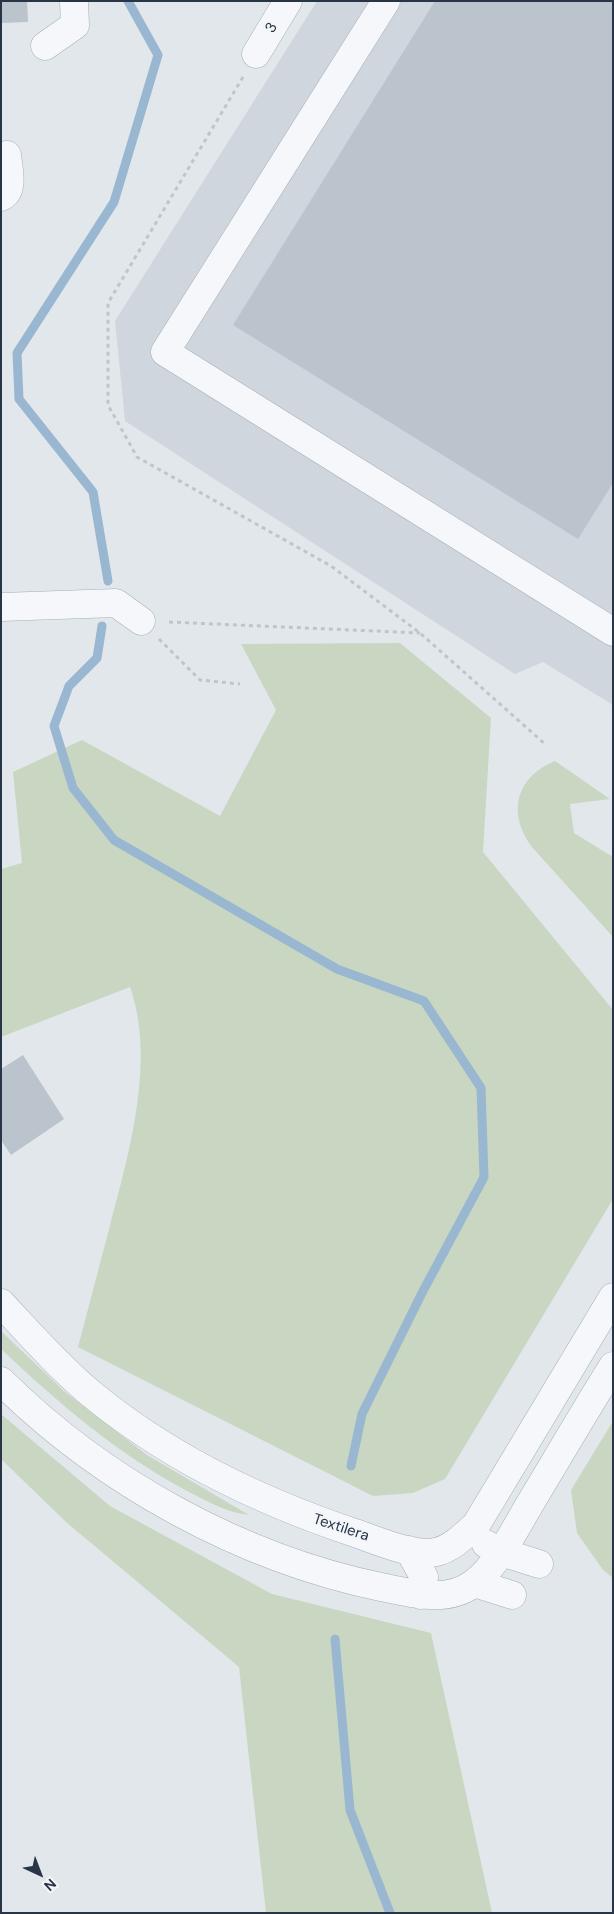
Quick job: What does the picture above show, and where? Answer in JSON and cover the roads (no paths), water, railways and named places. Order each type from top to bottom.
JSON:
[{"type":"street","points":[[45,46],[75,25],[74,1]]},
{"type":"street","name":"3","points":[[256,54],[288,1]]},
{"type":"street","points":[[386,1],[165,352],[613,632]]},
{"type":"street","points":[[1,197],[6,195],[9,187],[7,155]]},
{"type":"street","points":[[1,607],[116,603],[141,621]]},
{"type":"street","name":"Textilera","points":[[1,1303],[44,1349],[89,1392],[152,1438],[225,1482],[297,1514],[409,1550],[435,1552],[456,1542],[476,1525],[613,1297]]},
{"type":"street","points":[[1,1381],[26,1406],[96,1460],[181,1514],[265,1552],[348,1580],[421,1595],[452,1594],[474,1583],[501,1552],[613,1366]]},
{"type":"street","points":[[476,1525],[482,1542],[501,1552],[539,1564]]},
{"type":"street","points":[[409,1550],[424,1577],[421,1595]]},
{"type":"street","points":[[474,1583],[512,1595]]},
{"type":"waterway","points":[[108,581],[93,492],[19,399],[17,353],[114,202],[158,55],[128,1]]},
{"type":"waterway","points":[[102,626],[97,658],[69,686],[54,726],[73,788],[114,840],[337,969],[424,1001],[481,1088],[484,1177],[424,1289],[362,1414],[351,1466]]},
{"type":"waterway","points":[[335,1639],[350,1810],[390,1913]]}]
